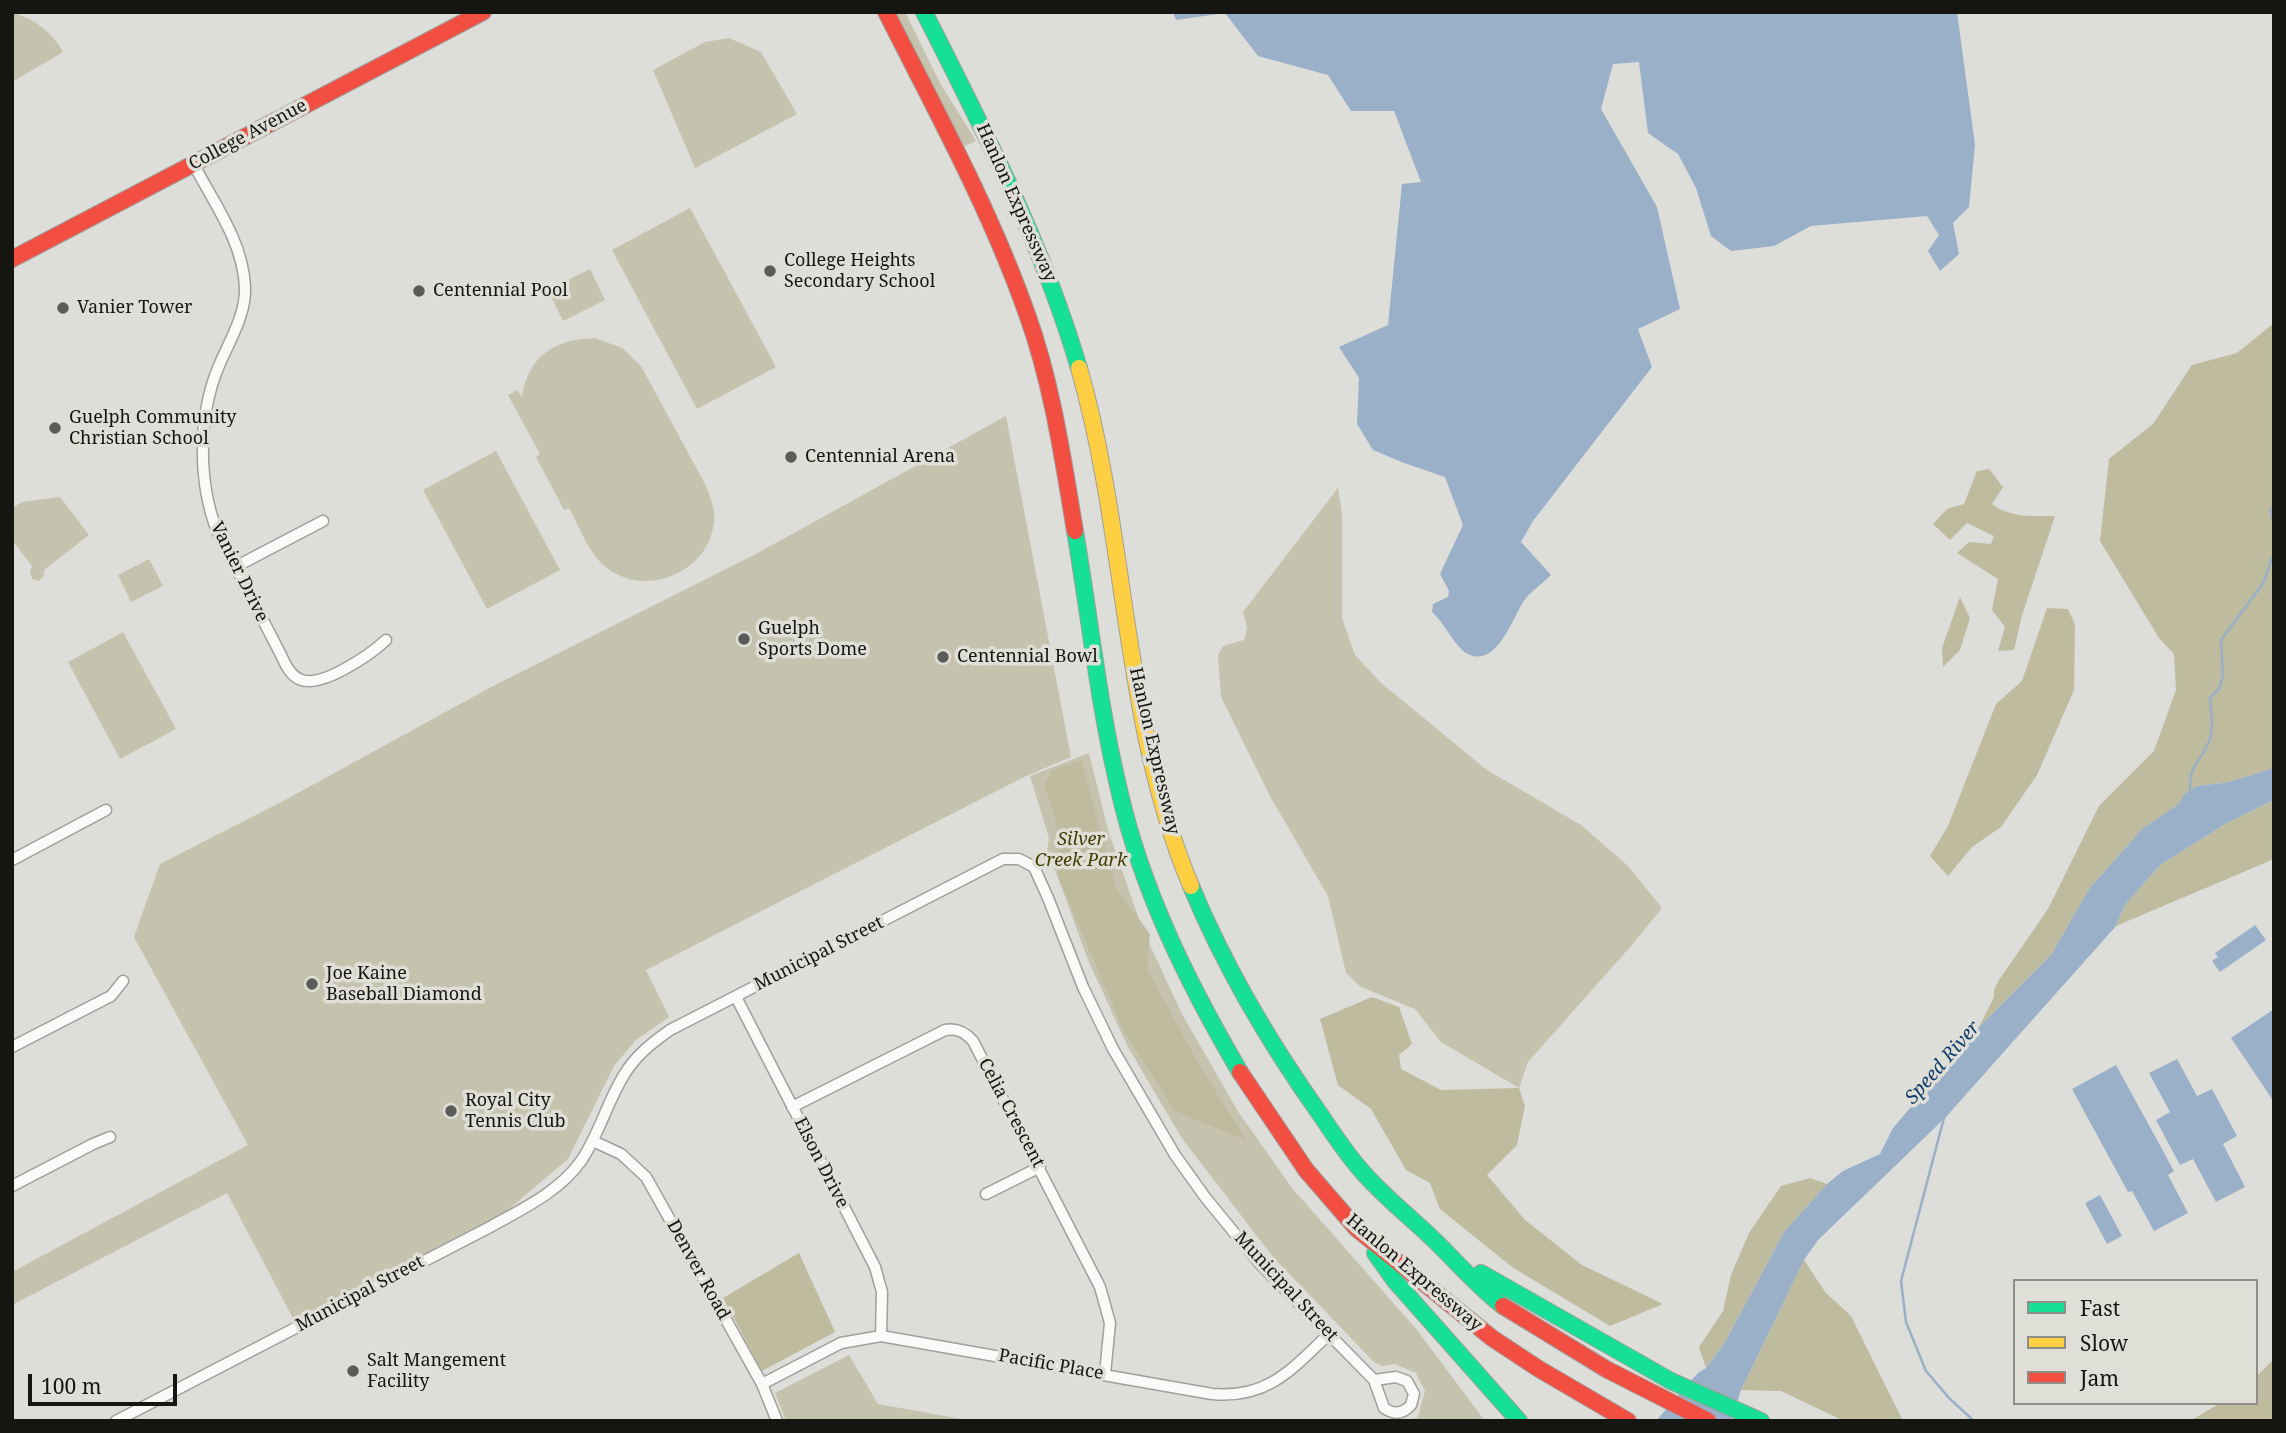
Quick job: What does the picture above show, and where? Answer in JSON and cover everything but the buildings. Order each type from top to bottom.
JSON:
[{"type":"main road","name":"College Avenue","points":[[12,259],[483,12]]},
{"type":"main road","name":"Hanlon Expressway","points":[[886,12],[990,219],[1028,316],[1043,367],[1067,484],[1099,691],[1120,796],[1156,907],[1198,1000],[1263,1110],[1306,1170],[1356,1229],[1492,1338],[1596,1404],[1628,1421]]},
{"type":"main road","name":"Hanlon Expressway","points":[[924,12],[1007,174],[1041,251],[1068,333],[1099,456],[1133,667],[1158,785],[1184,869],[1202,915],[1249,1008],[1276,1052],[1360,1170],[1489,1294],[1543,1332],[1617,1376],[1708,1421]]},
{"type":"main road","points":[[1356,1229],[1395,1280],[1519,1421]]},
{"type":"main road","points":[[1449,1254],[1628,1358],[1671,1381],[1756,1419]]},
{"type":"street","name":"Vanier Drive","points":[[193,163],[231,233],[243,267],[245,290],[241,314],[212,387],[206,413],[204,478],[211,514],[234,566],[296,678],[314,682],[335,673],[373,652],[386,639]]},
{"type":"street","points":[[234,566],[324,521]]},
{"type":"street","points":[[12,860],[106,810]]},
{"type":"street","name":"Municipal Street","points":[[116,1421],[490,1227],[542,1197],[562,1183],[580,1163],[593,1141],[614,1092],[635,1060],[670,1030],[1003,859],[1026,861],[1034,867],[1083,987],[1115,1053],[1175,1155],[1205,1197],[1259,1263],[1374,1380]]},
{"type":"street","points":[[12,1047],[111,996],[123,981]]},
{"type":"street","name":"Elson Drive","points":[[736,997],[875,1267],[881,1293],[881,1336]]},
{"type":"street","name":"Celia Crescent","points":[[792,1107],[945,1030],[960,1031],[973,1041],[1040,1167],[1105,1300],[1110,1334],[1105,1374]]},
{"type":"street","points":[[12,1186],[110,1137]]},
{"type":"street","name":"Denver Road","points":[[593,1141],[621,1154],[646,1177],[762,1384],[778,1421]]},
{"type":"street","points":[[986,1194],[1040,1167]]},
{"type":"street","name":"Pacific Place","points":[[762,1384],[841,1343],[881,1336],[1212,1394],[1241,1394],[1264,1387],[1285,1376],[1329,1334]]},
{"type":"green space","points":[[894,12],[905,12],[940,83],[976,141],[962,147]]},
{"type":"green space","points":[[12,13],[28,18],[42,27],[63,52],[12,82]]},
{"type":"green space","points":[[729,38],[761,52],[797,114],[695,168],[653,70],[705,42]]},
{"type":"green space","points":[[690,208],[776,367],[697,409],[612,250]]},
{"type":"green space","points":[[590,269],[605,300],[563,321],[548,290]]},
{"type":"green space","points":[[2274,323],[2274,768],[2229,782],[2197,786],[2184,794],[2180,804],[2143,828],[2089,889],[2051,955],[1979,1027],[1999,980],[2048,909],[2099,806],[2154,751],[2176,690],[2174,654],[2159,638],[2100,541],[2109,459],[2153,424],[2192,365],[2237,353]]},
{"type":"green space","points":[[595,338],[622,348],[641,366],[706,486],[713,505],[712,532],[704,550],[691,564],[675,574],[657,580],[638,580],[619,575],[597,558],[569,508],[564,510],[536,457],[540,454],[508,395],[517,390],[522,397],[530,371],[546,352],[568,342]]},
{"type":"green space","points":[[1006,416],[1071,757],[1024,777],[646,970],[669,1017],[636,1040],[614,1066],[568,1159],[471,1241],[295,1322],[227,1193],[12,1305],[12,1272],[248,1145],[134,937],[160,864],[289,798],[491,687],[754,555]]},
{"type":"green space","points":[[496,451],[560,570],[487,609],[423,490]]},
{"type":"green space","points":[[1989,469],[2003,487],[1992,504],[1999,509],[2030,516],[2055,516],[2022,615],[2014,650],[1998,651],[2005,627],[1992,610],[1998,579],[1957,553],[1969,542],[1991,544],[1994,536],[1967,523],[1950,540],[1933,524],[1947,509],[1964,504],[1977,471]]},
{"type":"green space","points":[[1338,488],[1342,514],[1342,618],[1355,655],[1381,683],[1487,770],[1581,825],[1628,866],[1662,908],[1528,1062],[1519,1088],[1441,1042],[1415,1009],[1361,987],[1346,973],[1328,896],[1271,798],[1221,697],[1218,655],[1223,646],[1244,640],[1247,628],[1243,612]]},
{"type":"green space","points":[[60,497],[89,535],[44,570],[44,576],[39,581],[32,579],[32,566],[12,540],[12,508],[22,502]]},
{"type":"green space","points":[[149,559],[163,586],[131,602],[118,575]]},
{"type":"green space","points":[[1960,597],[1970,618],[1960,650],[1943,667],[1942,648]]},
{"type":"green space","points":[[2047,608],[2068,609],[2075,625],[2074,690],[2037,775],[2001,827],[1972,847],[1948,876],[1930,856],[1948,826],[1996,704],[2022,681]]},
{"type":"green space","points":[[123,632],[176,729],[120,759],[68,662]]},
{"type":"green space","name":"Silver Creek Park","points":[[1089,753],[1108,830],[1142,928],[1182,1014],[1239,1113],[1292,1188],[1417,1330],[1485,1421],[1408,1421],[1418,1417],[1425,1391],[1416,1373],[1395,1364],[1382,1366],[1373,1361],[1273,1257],[1181,1137],[1128,1047],[1088,960],[1056,872],[1046,857],[1049,838],[1030,776]]},
{"type":"green space","points":[[1081,760],[1116,888],[1150,934],[1147,969],[1202,1070],[1247,1141],[1175,1111],[1125,1033],[1058,877],[1059,843],[1055,817],[1044,785],[1053,770]]},
{"type":"green space","points":[[2274,800],[2274,859],[2116,926],[2125,905],[2160,865],[2227,823]]},
{"type":"green space","points":[[1372,997],[1399,1007],[1412,1044],[1399,1055],[1401,1069],[1441,1090],[1519,1088],[1525,1106],[1517,1145],[1487,1175],[1525,1220],[1582,1265],[1663,1304],[1610,1326],[1512,1267],[1440,1209],[1430,1183],[1406,1170],[1371,1109],[1338,1085],[1320,1019]]},
{"type":"green space","points":[[1810,1178],[1827,1184],[1784,1232],[1725,1342],[1706,1368],[1699,1347],[1723,1311],[1731,1275],[1749,1233],[1781,1186]]},
{"type":"green space","points":[[799,1253],[835,1332],[762,1371],[723,1298]]},
{"type":"green space","points":[[1804,1260],[1825,1292],[1851,1316],[1903,1421],[1844,1421],[1781,1391],[1741,1390]]},
{"type":"green space","points":[[849,1355],[878,1404],[973,1421],[786,1421],[775,1393]]},
{"type":"green space","points":[[2274,1359],[2274,1421],[2190,1421],[2217,1405],[2258,1405],[2258,1375]]},
{"type":"water","points":[[1173,12],[1957,12],[1975,145],[1969,207],[1953,223],[1959,254],[1940,271],[1928,251],[1939,235],[1927,216],[1811,226],[1774,246],[1731,251],[1711,236],[1696,188],[1678,154],[1648,133],[1639,62],[1613,64],[1601,109],[1657,207],[1680,309],[1638,329],[1652,367],[1533,521],[1521,542],[1551,575],[1526,598],[1496,647],[1479,657],[1468,654],[1459,647],[1432,612],[1433,604],[1448,597],[1449,591],[1440,574],[1463,525],[1445,477],[1373,450],[1357,424],[1359,378],[1339,347],[1388,325],[1402,184],[1421,182],[1394,111],[1351,111],[1328,75],[1258,56],[1225,13],[1176,20]]},
{"type":"water","points":[[2274,768],[2274,800],[2227,823],[2160,865],[2125,905],[2116,926],[1945,1118],[1818,1240],[1804,1260],[1741,1390],[1731,1421],[1656,1421],[1698,1373],[1706,1368],[1725,1342],[1784,1232],[1827,1184],[1843,1171],[1880,1154],[1893,1128],[1979,1027],[2051,955],[2089,889],[2143,828],[2179,804],[2184,794],[2197,786],[2229,782]]},
{"type":"water","points":[[2255,925],[2266,940],[2220,972],[2212,961],[2218,957],[2215,953]]},
{"type":"water","points":[[2274,1009],[2274,1102],[2231,1038]]},
{"type":"water","points":[[2177,1059],[2197,1096],[2212,1089],[2237,1136],[2223,1144],[2245,1187],[2216,1202],[2193,1159],[2180,1165],[2156,1120],[2170,1112],[2149,1073]]},
{"type":"water","points":[[2116,1065],[2174,1171],[2168,1175],[2188,1213],[2154,1231],[2132,1191],[2128,1192],[2072,1089]]},
{"type":"water","points":[[2100,1195],[2122,1236],[2107,1244],[2085,1203]]},
{"type":"waterway","points":[[2274,452],[2274,469]]},
{"type":"waterway","points":[[2274,502],[2271,511],[2274,527]]},
{"type":"waterway","points":[[2190,790],[2194,766],[2207,746],[2211,733],[2210,698],[2219,689],[2223,676],[2221,640],[2264,582],[2274,552]]},
{"type":"waterway","points":[[1945,1114],[1901,1281],[1906,1322],[1926,1371],[1949,1398],[1974,1421]]},
{"type":"traffic: fast","points":[[924,12],[1010,187],[1047,276],[1079,368]]},
{"type":"traffic: fast","points":[[1075,531],[1106,729],[1130,831],[1141,867],[1170,938],[1203,1006],[1240,1072]]},
{"type":"traffic: fast","points":[[1191,886],[1218,946],[1250,1005],[1284,1062],[1345,1150],[1377,1188],[1503,1306]]},
{"type":"traffic: fast","points":[[1375,1253],[1395,1281],[1519,1421]]},
{"type":"traffic: fast","points":[[1481,1273],[1671,1381],[1761,1421]]},
{"type":"traffic: slow","points":[[1079,368],[1095,432],[1151,760],[1168,824],[1191,886]]},
{"type":"traffic: jam","points":[[12,259],[483,12]]},
{"type":"traffic: jam","points":[[886,12],[979,198],[1027,314],[1050,394],[1075,531]]},
{"type":"traffic: jam","points":[[1240,1072],[1306,1170],[1357,1229],[1492,1338],[1628,1421]]},
{"type":"traffic: jam","points":[[1503,1306],[1606,1369],[1708,1421]]},
{"type":"place","name":"College Heights Secondary School","points":[[770,271]]},
{"type":"place","name":"Centennial Pool","points":[[419,291]]},
{"type":"place","name":"Vanier Tower","points":[[63,308]]},
{"type":"place","name":"Guelph Community Christian School","points":[[55,428]]},
{"type":"place","name":"Centennial Arena","points":[[791,457]]},
{"type":"place","name":"Guelph Sports Dome","points":[[744,639]]},
{"type":"place","name":"Centennial Bowl","points":[[943,657]]},
{"type":"place","name":"Joe Kaine Baseball Diamond","points":[[312,984]]},
{"type":"place","name":"Royal City Tennis Club","points":[[451,1111]]},
{"type":"place","name":"Salt Mangement Facility","points":[[353,1371]]},
{"type":"water label","name":"Speed River","points":[[1943,1063]]}]
